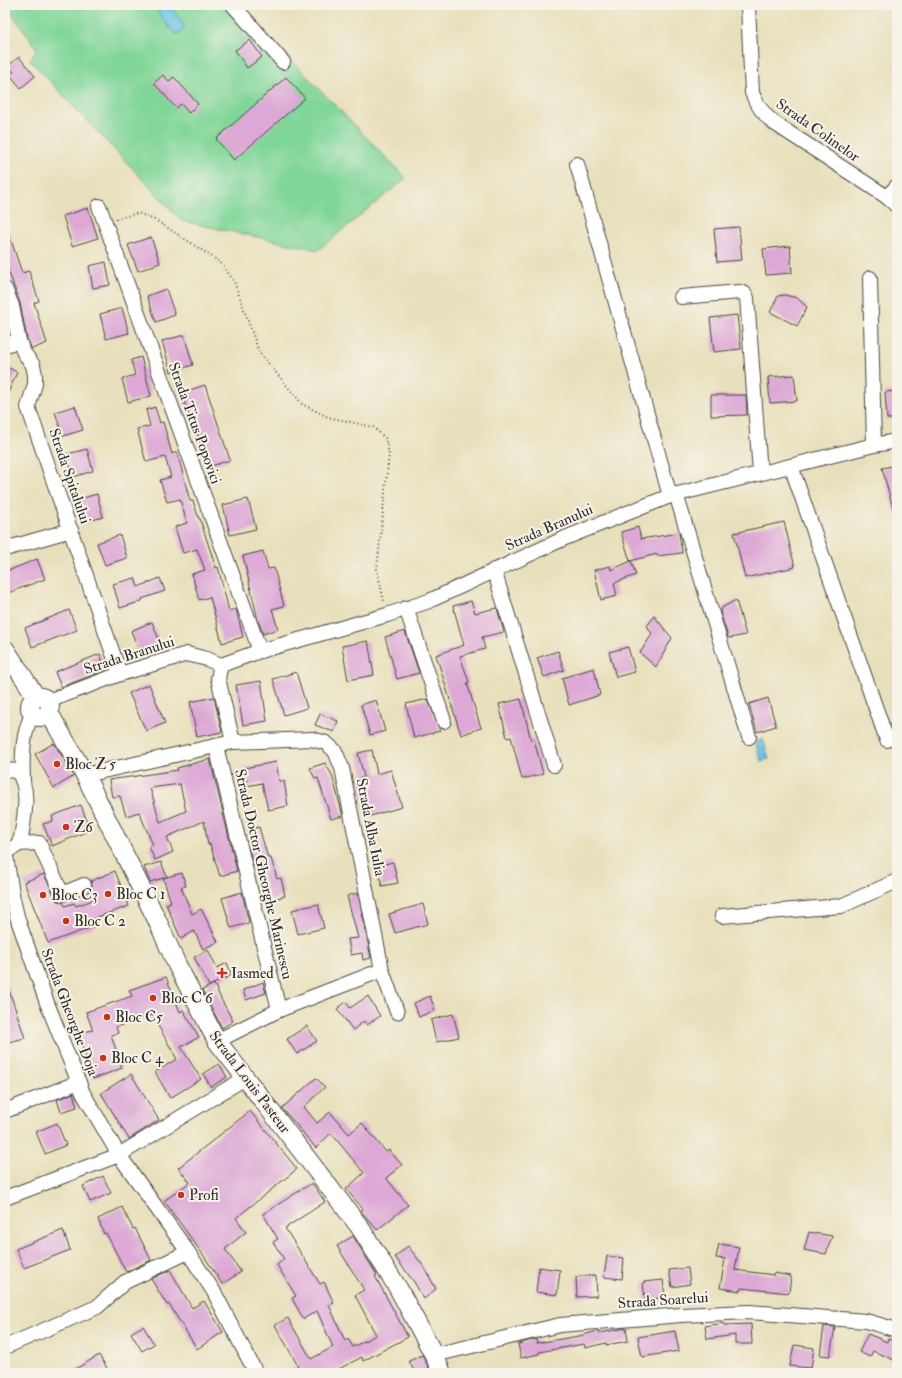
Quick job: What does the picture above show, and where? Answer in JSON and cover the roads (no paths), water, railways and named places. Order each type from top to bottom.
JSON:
[{"type":"main road","name":"Strada Louis Pasteur","points":[[5,649],[41,706],[52,718],[85,775],[157,920],[177,965],[216,1041],[359,1226],[398,1288],[442,1373]]},
{"type":"street","points":[[233,5],[283,62]]},
{"type":"street","name":"Strada Colinelor","points":[[748,5],[752,93],[756,103],[764,114],[774,123],[892,202],[897,186]]},
{"type":"street","points":[[577,164],[673,495],[749,737]]},
{"type":"street","name":"Strada Titus Popovici","points":[[99,206],[260,651]]},
{"type":"street","points":[[870,278],[874,445]]},
{"type":"street","name":"Strada Spitalului","points":[[5,290],[12,306],[19,341],[24,353],[33,365],[35,375],[35,384],[28,407],[120,674]]},
{"type":"street","points":[[681,297],[740,292],[745,294],[747,298],[760,473]]},
{"type":"street","points":[[5,345],[19,341]]},
{"type":"street","name":"Strada Branului","points":[[41,706],[120,674],[188,654],[207,659],[221,666],[260,651],[387,615],[429,601],[565,538],[673,495],[874,445],[897,441]]},
{"type":"street","points":[[791,466],[887,740]]},
{"type":"street","points":[[5,549],[71,530]]},
{"type":"street","points":[[494,570],[554,765]]},
{"type":"street","points":[[406,608],[444,721]]},
{"type":"street","points":[[85,775],[232,742],[218,678],[221,666]]},
{"type":"street","points":[[23,782],[23,755],[27,725],[41,706]]},
{"type":"street","name":"Strada Alba Iulia","points":[[232,742],[312,739],[326,743],[334,752],[342,768],[382,970],[397,1012]]},
{"type":"street","name":"Strada Doctor Gheorghe Marinescu","points":[[216,746],[279,1010]]},
{"type":"street","points":[[6,770],[15,765],[23,755]]},
{"type":"street","points":[[6,770],[17,771],[23,782],[25,794],[24,815],[19,844]]},
{"type":"street","points":[[5,851],[19,844],[38,843],[62,894],[84,885]]},
{"type":"street","name":"Strada Gheorghe Doja","points":[[5,851],[9,900],[18,920],[44,996],[83,1094],[119,1155],[188,1252],[214,1292],[256,1373]]},
{"type":"street","points":[[722,916],[841,906],[897,881]]},
{"type":"street","points":[[216,1041],[279,1010],[382,970]]},
{"type":"street","points":[[5,1198],[119,1155],[245,1078]]},
{"type":"street","points":[[5,1111],[79,1082]]},
{"type":"street","points":[[5,1347],[97,1307],[125,1282],[188,1252]]},
{"type":"street","name":"Strada Soarelui","points":[[434,1355],[560,1325],[681,1315],[749,1312],[866,1321],[897,1330]]},
{"type":"water","points":[[155,5],[170,5],[185,27],[182,31],[178,34],[171,30],[161,17]]},
{"type":"water","points":[[763,739],[769,759],[761,761],[755,742]]},
{"type":"place","name":"Bloc Z 5","points":[[57,764]]},
{"type":"place","name":"Z6","points":[[66,827]]},
{"type":"place","name":"Bloc C 1","points":[[108,894]]},
{"type":"place","name":"Bloc C3","points":[[43,895]]},
{"type":"place","name":"Bloc C 2","points":[[66,921]]},
{"type":"place","name":"Iasmed","points":[[222,973]]},
{"type":"place","name":"Bloc C 6","points":[[153,998]]},
{"type":"place","name":"Bloc C5","points":[[107,1017]]},
{"type":"place","name":"Bloc C 4","points":[[103,1058]]},
{"type":"place","name":"Profi","points":[[181,1195]]}]
